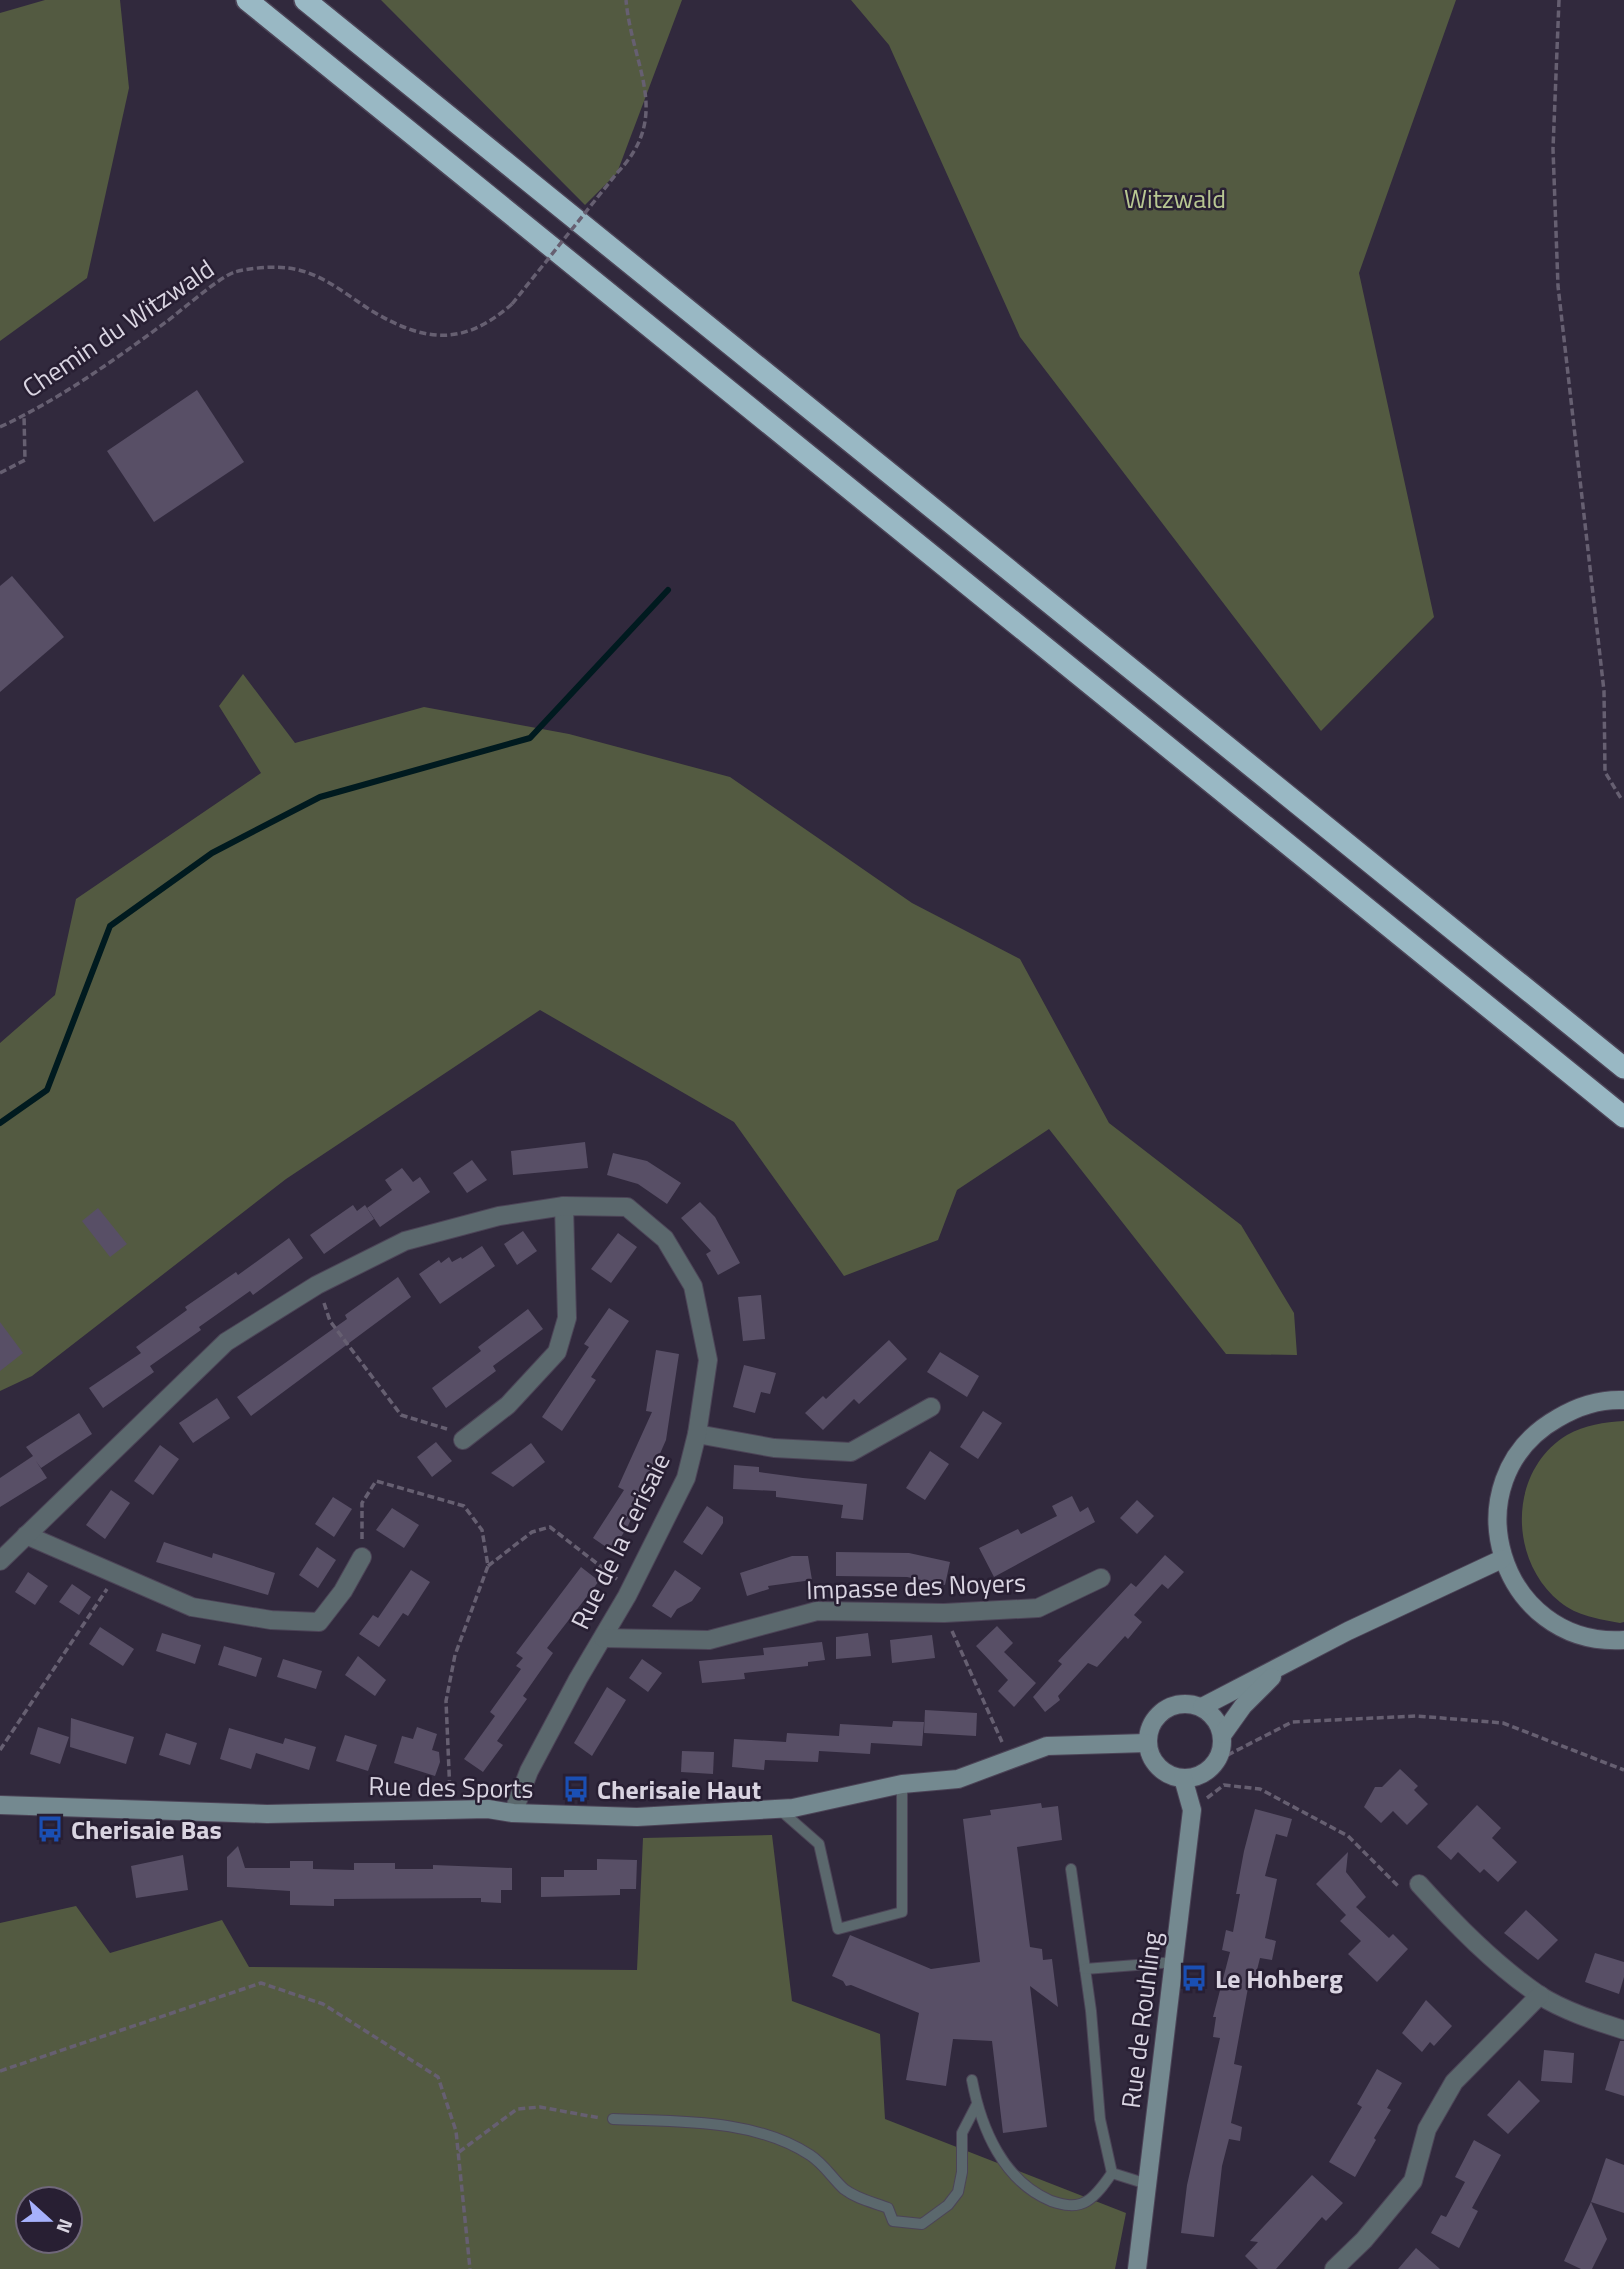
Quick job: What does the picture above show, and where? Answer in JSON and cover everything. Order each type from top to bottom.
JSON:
[{"type":"highway","points":[[241,0],[267,17]]},
{"type":"highway","points":[[247,0],[1624,1117]]},
{"type":"highway","points":[[305,0],[1624,1068]]},
{"type":"street","name":"Rue de la Cerisaie","points":[[0,1561],[226,1342],[317,1285],[405,1241],[499,1216],[564,1206],[627,1207],[665,1239],[693,1286],[708,1360],[697,1434],[686,1478],[627,1597],[529,1770],[513,1813]]},
{"type":"street","points":[[463,1440],[508,1405],[558,1352],[567,1318],[564,1206]]},
{"type":"street","points":[[1624,1400],[1579,1406],[1539,1429],[1518,1451],[1501,1487],[1496,1521],[1502,1559],[1523,1597],[1556,1625],[1602,1641],[1624,1640]]},
{"type":"street","points":[[697,1434],[774,1448],[851,1452],[932,1407]]},
{"type":"street","points":[[26,1535],[115,1576],[192,1607],[271,1620],[320,1622],[343,1591],[362,1557]]},
{"type":"street","points":[[1202,1707],[1290,1661],[1502,1559]]},
{"type":"street","name":"Impasse des Noyers","points":[[603,1638],[709,1640],[817,1611],[944,1613],[1038,1608],[1101,1578]]},
{"type":"street","points":[[1223,1734],[1212,1714],[1202,1707],[1179,1705],[1166,1710],[1155,1720],[1146,1743],[1149,1756],[1160,1770],[1183,1779],[1199,1776],[1217,1760],[1223,1734],[1243,1706],[1290,1661]]},
{"type":"street","name":"Rue des Sports","points":[[0,1805],[267,1814],[488,1809],[513,1813],[637,1817],[779,1809],[902,1784],[958,1779],[1047,1746],[1146,1743]]},
{"type":"street","name":"Rue de Rouhling","points":[[1137,2269],[1192,1810],[1183,1779]]},
{"type":"street","points":[[1419,1885],[1458,1927],[1540,1995],[1592,2020],[1624,2030]]},
{"type":"street","points":[[1334,2269],[1363,2240],[1413,2181],[1427,2129],[1454,2082],[1540,1995]]},
{"type":"lane","points":[[779,1809],[819,1844],[838,1929],[902,1912],[902,1784]]},
{"type":"lane","points":[[1070,1869],[1085,1969],[1100,2119],[1112,2173]]},
{"type":"lane","points":[[1085,1969],[1175,1962]]},
{"type":"lane","points":[[972,2080],[977,2104],[1006,2167],[1043,2198],[1065,2206],[1086,2202],[1112,2173]]},
{"type":"lane","points":[[613,2119],[678,2121],[740,2128],[769,2135],[811,2155],[859,2199],[888,2208],[893,2221],[922,2224],[948,2205],[958,2192],[962,2172],[962,2133],[977,2104]]},
{"type":"lane","points":[[1112,2173],[1147,2184]]},
{"type":"path","name":"Chemin du Witzwald","points":[[0,427],[116,359],[234,273],[287,268],[310,274],[334,285],[373,311],[429,335],[464,334],[489,324],[512,304],[633,156],[647,122],[645,82],[629,26],[626,0]]},
{"type":"path","points":[[1559,0],[1553,149],[1558,286],[1604,691],[1605,772],[1623,801]]},
{"type":"path","points":[[0,473],[25,460],[24,415]]},
{"type":"path","points":[[317,1285],[330,1321],[401,1415],[456,1432],[463,1440]]},
{"type":"path","points":[[362,1557],[362,1503],[376,1481],[464,1506],[482,1530],[488,1566],[455,1655],[446,1701],[451,1810]]},
{"type":"path","points":[[488,1566],[532,1532],[550,1527],[616,1578],[627,1597]]},
{"type":"path","points":[[0,1750],[115,1576]]},
{"type":"path","points":[[944,1613],[1001,1735],[1006,1761]]},
{"type":"path","points":[[1217,1760],[1292,1722],[1417,1716],[1503,1723],[1624,1770]]},
{"type":"path","points":[[1192,1810],[1224,1785],[1260,1789],[1348,1836],[1404,1892],[1419,1885]]},
{"type":"path","points":[[0,2071],[261,1983],[323,2004],[438,2077],[451,2109],[470,2269]]},
{"type":"path","points":[[458,2153],[517,2109],[540,2107],[613,2119]]},
{"type":"green space","points":[[45,0],[120,0],[129,88],[87,278],[0,341],[0,13]]},
{"type":"green space","points":[[381,0],[682,0],[617,173],[585,205]]},
{"type":"green space","name":"Witzwald","points":[[851,0],[1456,0],[1359,273],[1434,617],[1321,731],[1020,337],[889,45]]},
{"type":"green space","points":[[243,674],[295,743],[424,707],[569,734],[730,777],[912,903],[1020,959],[1109,1123],[1241,1225],[1294,1313],[1297,1355],[1226,1354],[1049,1129],[957,1190],[938,1240],[844,1276],[734,1122],[540,1010],[286,1179],[32,1376],[0,1391],[0,1043],[55,995],[76,899],[261,773],[219,706]]},
{"type":"green space","points":[[1624,1421],[1624,1622],[1620,1623],[1574,1611],[1560,1602],[1543,1584],[1531,1563],[1524,1540],[1522,1516],[1525,1493],[1534,1470],[1548,1451],[1567,1435],[1581,1429]]},
{"type":"green space","points":[[772,1835],[792,2001],[880,2034],[885,2119],[1126,2213],[1115,2269],[0,2269],[0,1923],[76,1906],[110,1953],[222,1920],[249,1967],[637,1970],[643,1838]]},
{"type":"building","points":[[197,390],[244,462],[154,522],[107,451]]},
{"type":"building","points":[[12,576],[64,637],[0,692],[0,586]]},
{"type":"building","points":[[585,1142],[588,1168],[513,1175],[511,1151]]},
{"type":"building","points":[[613,1153],[647,1161],[681,1183],[667,1204],[638,1184],[607,1175]]},
{"type":"building","points":[[472,1160],[487,1180],[467,1193],[453,1173]]},
{"type":"building","points":[[402,1168],[413,1182],[420,1177],[430,1192],[380,1227],[367,1208],[392,1190],[385,1180]]},
{"type":"building","points":[[700,1202],[715,1217],[740,1263],[718,1275],[706,1254],[711,1251],[681,1218]]},
{"type":"building","points":[[353,1205],[357,1211],[365,1205],[374,1219],[324,1254],[310,1235]]},
{"type":"building","points":[[98,1208],[127,1244],[110,1257],[82,1221]]},
{"type":"building","points":[[523,1231],[537,1251],[517,1265],[504,1244]]},
{"type":"building","points":[[618,1233],[637,1247],[611,1283],[591,1269]]},
{"type":"building","points":[[289,1238],[303,1258],[253,1295],[250,1291],[199,1327],[201,1330],[150,1366],[154,1372],[103,1408],[89,1388],[141,1353],[136,1347],[187,1310],[185,1307],[236,1272],[238,1275]]},
{"type":"building","points":[[482,1246],[495,1266],[440,1304],[419,1274],[439,1260],[441,1263],[449,1257],[452,1262],[461,1257],[462,1259]]},
{"type":"building","points":[[398,1277],[411,1297],[251,1416],[237,1397],[347,1319],[345,1315]]},
{"type":"building","points":[[761,1295],[765,1339],[743,1341],[738,1297]]},
{"type":"building","points":[[609,1308],[629,1321],[591,1377],[596,1380],[562,1431],[542,1417],[589,1347],[584,1344]]},
{"type":"building","points":[[528,1309],[543,1329],[493,1366],[496,1371],[446,1408],[432,1388],[481,1351],[478,1347]]},
{"type":"building","points":[[0,1322],[23,1353],[0,1371]]},
{"type":"building","points":[[889,1340],[907,1359],[859,1404],[854,1399],[823,1430],[805,1413],[823,1396],[826,1399]]},
{"type":"building","points":[[656,1350],[679,1354],[666,1440],[628,1526],[612,1551],[593,1538],[624,1490],[618,1487],[652,1412],[646,1411]]},
{"type":"building","points":[[940,1352],[979,1376],[967,1397],[927,1372]]},
{"type":"building","points":[[744,1365],[776,1373],[770,1394],[761,1392],[755,1413],[733,1407]]},
{"type":"building","points":[[217,1398],[230,1418],[193,1443],[179,1423]]},
{"type":"building","points":[[983,1411],[1002,1423],[978,1459],[960,1447]]},
{"type":"building","points":[[79,1413],[92,1434],[41,1468],[36,1461],[47,1478],[0,1507],[0,1478],[33,1456],[26,1447]]},
{"type":"building","points":[[436,1442],[452,1461],[432,1477],[417,1457]]},
{"type":"building","points":[[531,1443],[545,1462],[513,1487],[491,1473]]},
{"type":"building","points":[[160,1445],[179,1459],[153,1495],[134,1481]]},
{"type":"building","points":[[930,1451],[949,1464],[925,1500],[906,1488]]},
{"type":"building","points":[[734,1465],[759,1467],[759,1472],[867,1484],[863,1520],[841,1518],[843,1505],[776,1497],[776,1491],[733,1489]]},
{"type":"building","points":[[111,1490],[130,1503],[105,1539],[86,1525]]},
{"type":"building","points":[[1072,1496],[1080,1512],[1088,1507],[1095,1522],[994,1577],[979,1548],[1018,1529],[1021,1534],[1057,1516],[1052,1506]]},
{"type":"building","points":[[333,1497],[352,1509],[334,1537],[315,1524]]},
{"type":"building","points":[[1137,1500],[1154,1516],[1137,1534],[1120,1518]]},
{"type":"building","points":[[707,1506],[723,1517],[723,1523],[702,1555],[683,1542]]},
{"type":"building","points":[[392,1508],[419,1525],[404,1548],[376,1530]]},
{"type":"building","points":[[164,1542],[212,1558],[213,1553],[275,1573],[268,1595],[156,1562]]},
{"type":"building","points":[[317,1547],[336,1560],[318,1588],[299,1575]]},
{"type":"building","points":[[836,1552],[909,1553],[950,1562],[945,1585],[907,1577],[836,1576]]},
{"type":"building","points":[[1165,1555],[1184,1572],[1168,1589],[1162,1584],[1134,1615],[1142,1622],[1128,1639],[1125,1636],[1097,1667],[1088,1663],[1058,1696],[1060,1700],[1045,1712],[1033,1697],[1062,1664],[1058,1661],[1131,1583],[1136,1587]]},
{"type":"building","points":[[792,1556],[808,1556],[812,1580],[768,1586],[769,1589],[747,1596],[740,1573]]},
{"type":"building","points":[[581,1567],[599,1581],[547,1648],[553,1653],[523,1696],[527,1699],[497,1741],[503,1745],[483,1772],[464,1759],[495,1716],[490,1712],[521,1669],[516,1666],[523,1658],[516,1653]]},
{"type":"building","points":[[411,1570],[430,1582],[408,1616],[403,1613],[379,1647],[359,1634],[373,1615],[378,1618]]},
{"type":"building","points":[[675,1570],[701,1588],[692,1601],[677,1609],[671,1618],[652,1606]]},
{"type":"building","points":[[28,1572],[48,1586],[35,1605],[15,1592]]},
{"type":"building","points":[[72,1584],[91,1597],[79,1615],[59,1602]]},
{"type":"building","points":[[997,1626],[1013,1643],[1004,1652],[1036,1683],[1014,1707],[998,1691],[1008,1680],[976,1646]]},
{"type":"building","points":[[100,1627],[134,1649],[123,1666],[89,1644]]},
{"type":"building","points":[[162,1633],[201,1645],[195,1664],[156,1651]]},
{"type":"building","points":[[868,1633],[871,1656],[836,1659],[836,1637]]},
{"type":"building","points":[[932,1635],[935,1658],[892,1663],[890,1640]]},
{"type":"building","points":[[822,1642],[825,1660],[808,1662],[808,1666],[744,1673],[745,1679],[702,1683],[699,1661],[764,1655],[763,1648]]},
{"type":"building","points":[[224,1646],[262,1658],[256,1677],[218,1665]]},
{"type":"building","points":[[358,1656],[386,1680],[375,1696],[345,1675]]},
{"type":"building","points":[[283,1659],[322,1671],[316,1689],[277,1677]]},
{"type":"building","points":[[642,1659],[662,1673],[648,1692],[629,1678]]},
{"type":"building","points":[[607,1687],[626,1700],[592,1756],[574,1743]]},
{"type":"building","points":[[925,1710],[977,1713],[976,1736],[924,1733]]},
{"type":"building","points":[[71,1718],[134,1737],[126,1764],[70,1747]]},
{"type":"building","points":[[893,1721],[924,1722],[922,1746],[871,1743],[870,1754],[819,1751],[818,1762],[765,1760],[764,1770],[732,1767],[734,1739],[786,1742],[787,1733],[839,1736],[840,1724],[892,1727]]},
{"type":"building","points":[[38,1727],[69,1737],[60,1764],[30,1754]]},
{"type":"building","points":[[417,1727],[437,1734],[432,1750],[439,1752],[440,1762],[435,1776],[394,1763],[402,1736],[413,1739]]},
{"type":"building","points":[[229,1728],[283,1744],[285,1738],[316,1747],[309,1770],[256,1753],[251,1769],[220,1759]]},
{"type":"building","points":[[166,1733],[197,1743],[190,1765],[159,1755]]},
{"type":"building","points":[[345,1735],[377,1745],[368,1771],[336,1761]]},
{"type":"building","points":[[682,1751],[714,1752],[713,1774],[681,1772]]},
{"type":"building","points":[[1400,1769],[1418,1786],[1414,1790],[1428,1804],[1407,1825],[1393,1811],[1381,1823],[1364,1807],[1375,1787],[1382,1787]]},
{"type":"building","points":[[1041,1803],[1042,1808],[1058,1806],[1062,1840],[1017,1847],[1030,1947],[1042,1949],[1043,1960],[1052,1959],[1058,2007],[1030,1986],[1047,2127],[1003,2133],[992,2041],[953,2039],[946,2086],[906,2080],[919,2013],[851,1985],[846,1986],[843,1981],[832,1976],[850,1935],[931,1969],[980,1962],[963,1819],[991,1815],[990,1810]]},
{"type":"building","points":[[1477,1805],[1501,1828],[1492,1838],[1517,1862],[1498,1882],[1484,1869],[1480,1873],[1458,1852],[1451,1860],[1437,1847]]},
{"type":"building","points":[[1255,1809],[1292,1819],[1287,1837],[1276,1834],[1265,1876],[1277,1879],[1265,1938],[1276,1941],[1272,1960],[1260,1958],[1255,1978],[1250,1977],[1234,2064],[1242,2066],[1231,2123],[1242,2127],[1240,2141],[1229,2139],[1222,2166],[1214,2237],[1181,2233],[1187,2185],[1220,2038],[1213,2037],[1216,2017],[1213,2017],[1230,1952],[1222,1950],[1226,1930],[1233,1932],[1240,1894],[1236,1894]]},
{"type":"building","points":[[238,1846],[245,1868],[290,1868],[290,1861],[313,1861],[313,1869],[354,1870],[354,1863],[395,1863],[395,1869],[433,1869],[433,1865],[512,1868],[512,1890],[501,1890],[501,1903],[481,1902],[481,1898],[334,1899],[334,1906],[290,1905],[290,1891],[227,1887],[227,1857]]},
{"type":"building","points":[[1348,1852],[1346,1872],[1366,1897],[1356,1907],[1389,1938],[1393,1934],[1408,1949],[1377,1982],[1348,1954],[1361,1941],[1340,1921],[1346,1915],[1316,1884]]},
{"type":"building","points":[[183,1855],[188,1890],[136,1898],[131,1866]]},
{"type":"building","points":[[597,1859],[637,1860],[636,1889],[620,1889],[620,1895],[541,1897],[541,1877],[564,1877],[564,1870],[597,1870]]},
{"type":"building","points":[[1526,1910],[1558,1940],[1538,1960],[1504,1933]]},
{"type":"building","points":[[1595,1953],[1624,1962],[1624,1977],[1619,1994],[1585,1982]]},
{"type":"building","points":[[1426,2000],[1452,2026],[1434,2046],[1430,2042],[1422,2052],[1402,2033]]},
{"type":"building","points":[[1620,2041],[1624,2041],[1624,2096],[1605,2090]]},
{"type":"building","points":[[1544,2050],[1574,2053],[1572,2083],[1541,2081]]},
{"type":"building","points":[[1377,2069],[1402,2083],[1387,2108],[1391,2110],[1374,2138],[1376,2140],[1355,2177],[1329,2162],[1362,2107],[1357,2104]]},
{"type":"building","points":[[1519,2080],[1540,2101],[1508,2134],[1487,2115]]},
{"type":"building","points":[[1474,2140],[1501,2155],[1472,2208],[1478,2211],[1459,2248],[1431,2233],[1441,2215],[1446,2217],[1465,2182],[1455,2177]]},
{"type":"building","points":[[1606,2158],[1624,2165],[1624,2213],[1591,2202]]},
{"type":"building","points":[[1312,2175],[1343,2203],[1326,2221],[1322,2217],[1276,2269],[1258,2269],[1245,2256],[1258,2242],[1250,2241]]},
{"type":"building","points":[[1591,2202],[1607,2239],[1592,2269],[1581,2269],[1564,2261]]},
{"type":"building","points":[[1416,2248],[1440,2269],[1398,2269]]},
{"type":"waterway","points":[[0,1123],[47,1090],[110,926],[212,853],[320,797],[530,738],[668,590]]},
{"type":"place","name":"Cherisaie Haut","points":[[576,1789]]},
{"type":"place","name":"Cherisaie Bas","points":[[50,1829]]},
{"type":"place","name":"Le Hohberg","points":[[1194,1978]]}]
